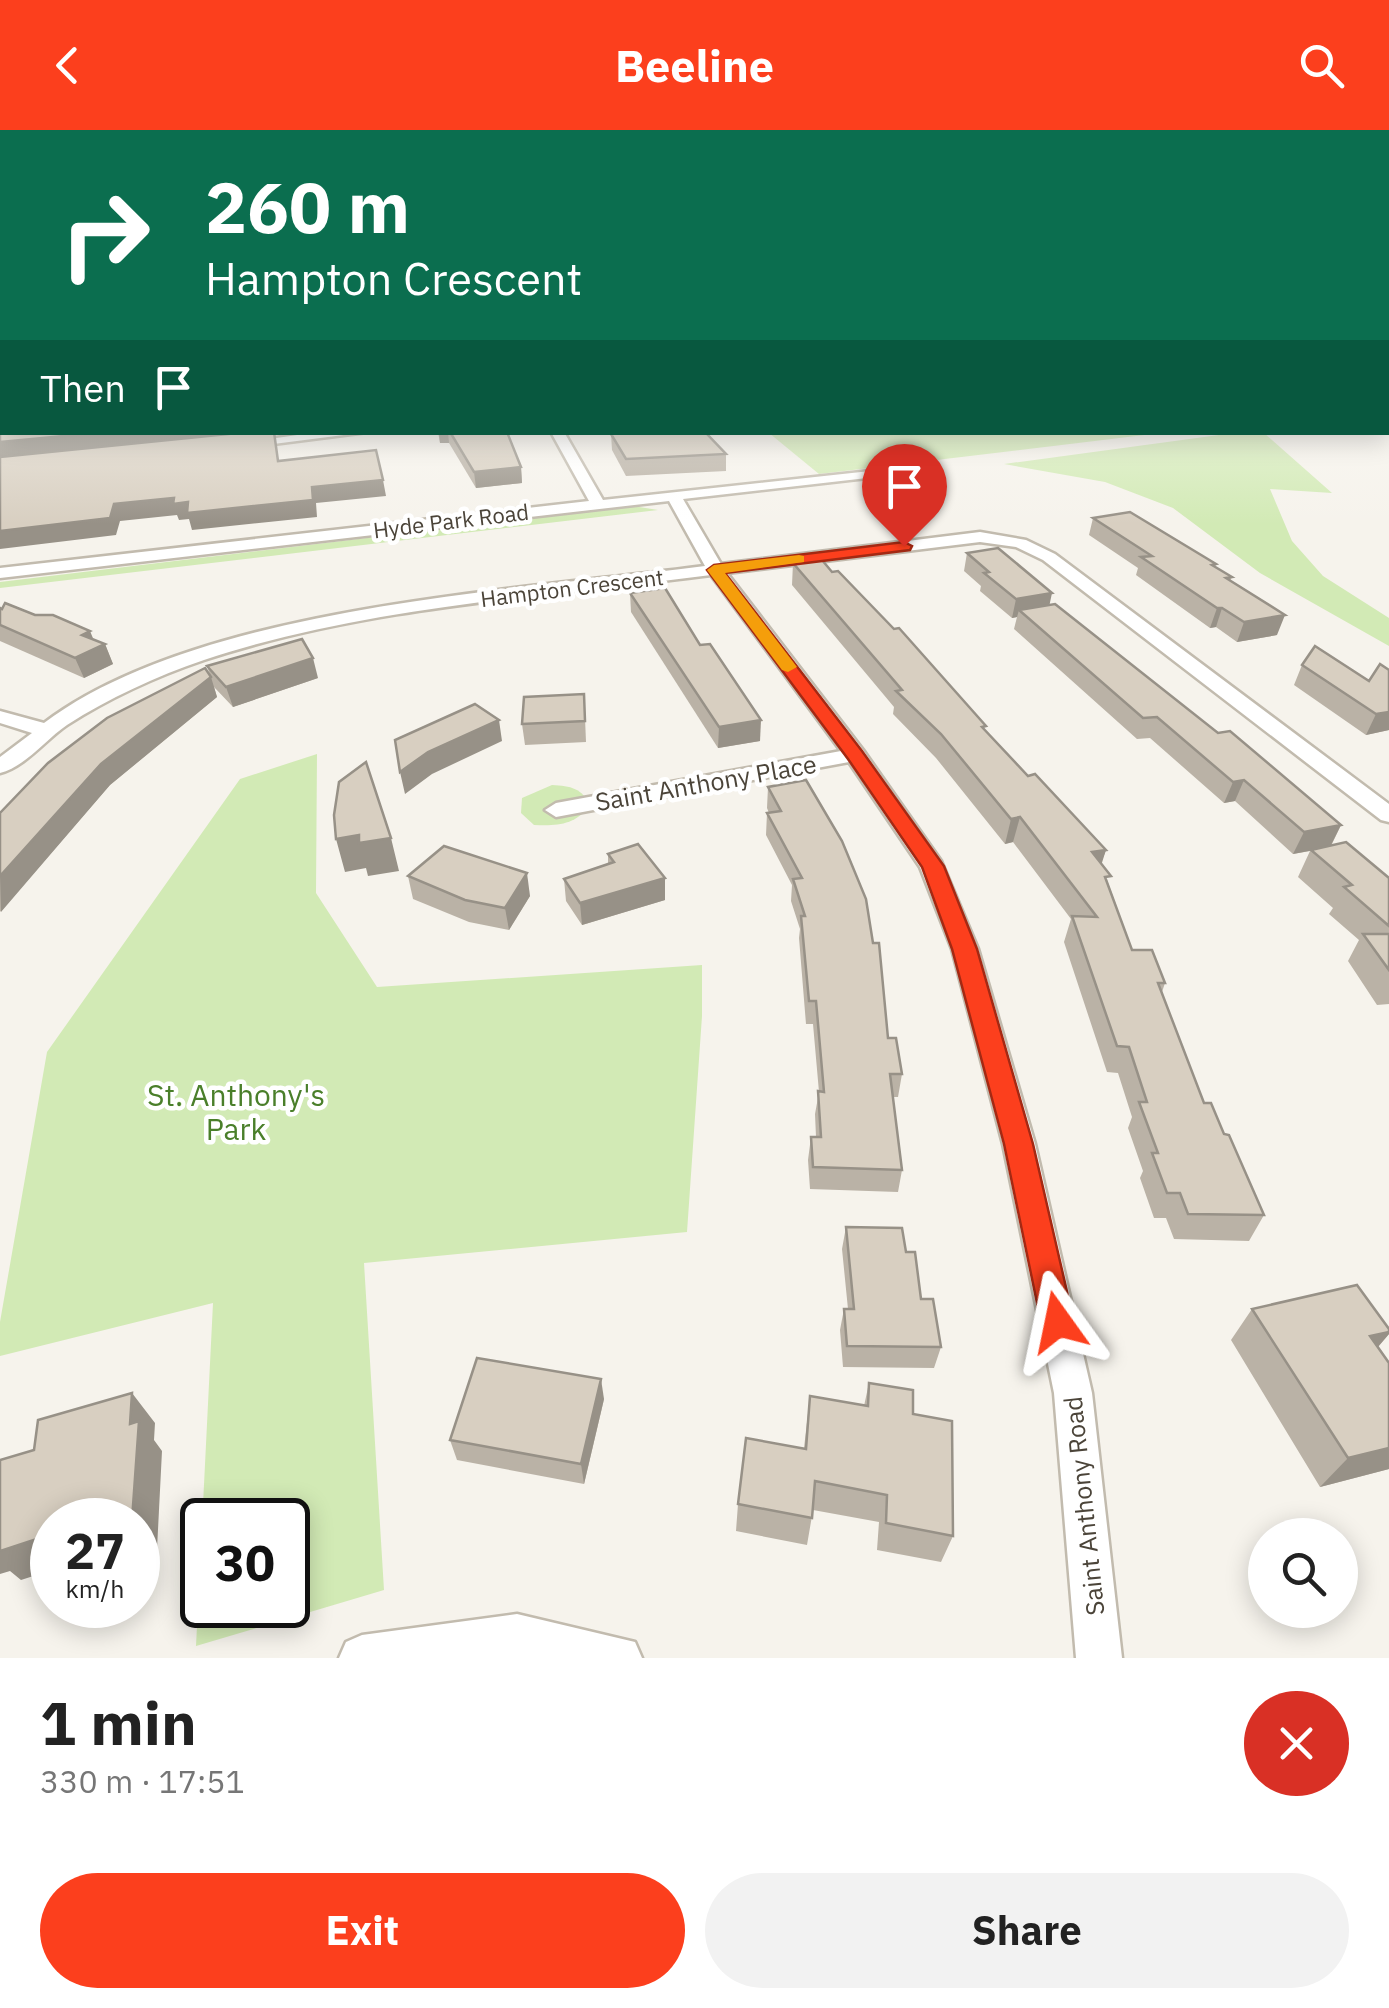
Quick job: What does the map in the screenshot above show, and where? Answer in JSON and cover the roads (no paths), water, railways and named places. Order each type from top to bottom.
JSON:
[{"type":"street","points":[[228,445],[330,435]]},
{"type":"street","points":[[559,435],[598,504]]},
{"type":"street","name":"Hyde Park Road","points":[[0,573],[902,470]]},
{"type":"street","name":"Saint Anthony Road","points":[[672,494],[714,570],[855,755],[932,866],[964,949],[1019,1144],[1073,1393],[1100,1658]]},
{"type":"street","name":"Hampton Crescent","points":[[0,767],[45,730],[96,699],[169,668],[258,638],[347,618],[980,537],[1020,543],[1049,557],[1389,815]]},
{"type":"street","points":[[0,717],[45,730]]},
{"type":"street","name":"Saint Anthony Place","points":[[556,810],[855,755]]},
{"type":"street","points":[[362,1658],[517,1636],[619,1658]]},
{"type":"park label","name":"St. Anthony's Park","points":[[236,1113]]}]
